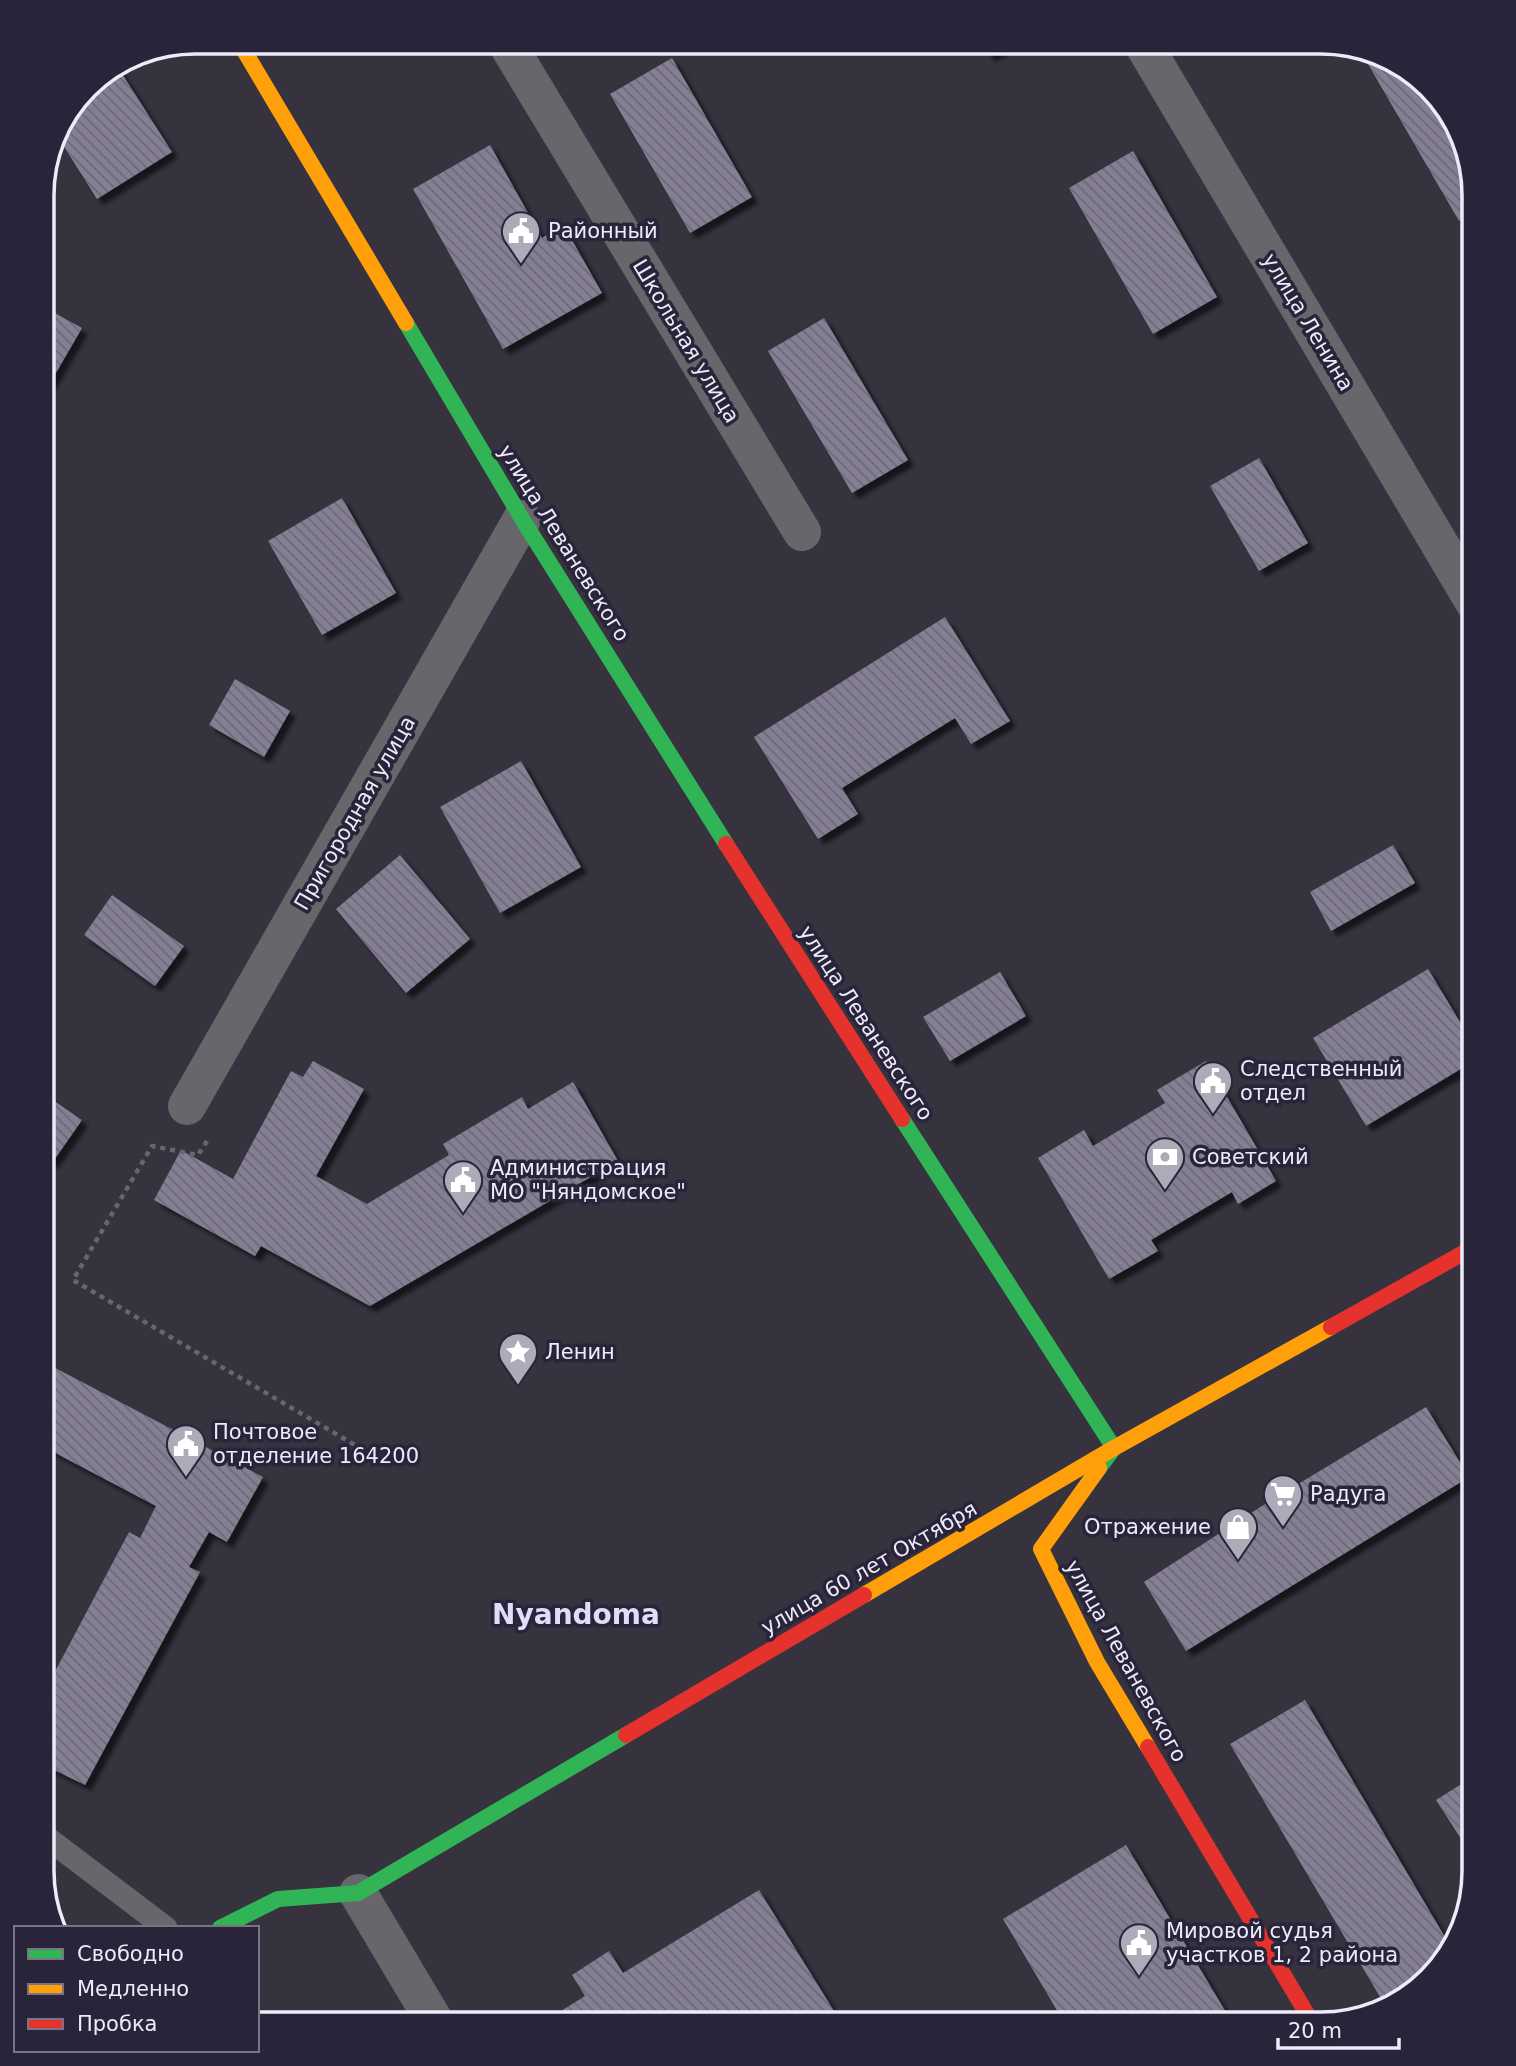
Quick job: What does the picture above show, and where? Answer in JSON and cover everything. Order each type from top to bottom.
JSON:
[{"type":"street","name":"улица Леваневского","points":[[247,54],[522,519],[1114,1448],[1041,1549],[1097,1661],[1306,2012]]},
{"type":"street","name":"Школьная улица","points":[[513,54],[802,532]]},
{"type":"street","name":"улица Ленина","points":[[1150,55],[1462,582]]},
{"type":"street","name":"Пригородная улица","points":[[199,1120],[522,519]]},
{"type":"street","name":"улица 60 лет Октября","points":[[224,1926],[278,1899],[358,1892],[1114,1448],[1462,1254]]},
{"type":"street","points":[[358,1892],[428,2011]]},
{"type":"street","points":[[249,1926],[278,1899]]},
{"type":"lane","points":[[54,1843],[163,1926]]},
{"type":"path","points":[[199,1120],[198,1155],[152,1146],[73,1280],[355,1445]]},
{"type":"building","points":[[672,58],[752,197],[690,233],[610,94]]},
{"type":"building","points":[[1367,62],[1407,83],[1433,109],[1443,125],[1451,141],[1461,177],[1462,219],[1459,221]]},
{"type":"building","points":[[122,75],[172,152],[97,199],[63,146],[83,109],[95,95]]},
{"type":"building","name":"Районный","points":[[490,145],[542,238],[564,226],[602,293],[503,349],[413,189]]},
{"type":"building","points":[[1133,151],[1217,297],[1153,334],[1069,188]]},
{"type":"building","points":[[55,313],[82,328],[55,375]]},
{"type":"building","points":[[824,318],[908,460],[852,493],[768,351]]},
{"type":"building","points":[[1259,458],[1308,543],[1259,571],[1210,486]]},
{"type":"building","points":[[342,498],[396,593],[322,635],[268,541]]},
{"type":"building","points":[[945,617],[1010,721],[971,744],[955,718],[842,788],[858,814],[818,839],[754,737]]},
{"type":"building","points":[[235,679],[290,711],[264,757],[209,725]]},
{"type":"building","points":[[521,761],[581,867],[500,913],[440,807]]},
{"type":"building","points":[[1393,845],[1415,883],[1331,931],[1310,892]]},
{"type":"building","points":[[400,855],[470,939],[406,993],[336,909]]},
{"type":"building","points":[[112,895],[184,946],[155,986],[84,935]]},
{"type":"building","points":[[1428,969],[1462,1025],[1462,1068],[1366,1126],[1313,1038]]},
{"type":"building","points":[[1000,972],[1026,1016],[950,1061],[923,1017]]},
{"type":"building","points":[[313,1061],[364,1089],[316,1176],[367,1204],[449,1155],[443,1144],[522,1097],[528,1109],[573,1082],[618,1161],[370,1306],[261,1246],[255,1256],[154,1200],[181,1150],[233,1179],[291,1071],[303,1077]]},
{"type":"building","points":[[1206,1061],[1276,1181],[1238,1204],[1232,1192],[1151,1240],[1158,1251],[1109,1279],[1038,1158],[1084,1130],[1093,1146],[1165,1103],[1157,1090]]},
{"type":"building","points":[[54,1101],[82,1120],[54,1160]]},
{"type":"building","points":[[54,1367],[263,1477],[227,1542],[209,1532],[189,1567],[200,1572],[85,1785],[54,1770],[54,1673],[129,1532],[140,1538],[156,1506],[54,1452]]},
{"type":"building","points":[[1426,1407],[1462,1466],[1462,1481],[1186,1651],[1144,1582],[1265,1504]]},
{"type":"building","points":[[1305,1700],[1445,1937],[1433,1957],[1407,1983],[1381,1998],[1230,1744]]},
{"type":"building","points":[[1462,1784],[1462,1840],[1436,1800]]},
{"type":"building","points":[[1126,1845],[1226,2012],[1058,2012],[1003,1919]]},
{"type":"building","points":[[759,1890],[834,2012],[560,2011],[585,1996],[572,1975],[609,1951],[623,1973]]},
{"type":"traffic: fast","points":[[406,323],[524,522],[726,844]]},
{"type":"traffic: fast","points":[[902,1119],[1114,1448],[1099,1468]]},
{"type":"traffic: fast","points":[[224,1926],[278,1899],[358,1893],[626,1735]]},
{"type":"traffic: slow","points":[[246,54],[406,323]]},
{"type":"traffic: slow","points":[[864,1595],[1114,1448],[1331,1327]]},
{"type":"traffic: slow","points":[[1099,1468],[1041,1549],[1097,1662],[1148,1747]]},
{"type":"traffic: jam","points":[[726,844],[902,1119]]},
{"type":"traffic: jam","points":[[1331,1327],[1462,1254]]},
{"type":"traffic: jam","points":[[626,1735],[864,1595]]},
{"type":"traffic: jam","points":[[1148,1747],[1306,2012]]},
{"type":"place","name":"Районный","points":[[521,265]]},
{"type":"place","name":"Следственный отдел","points":[[1213,1115]]},
{"type":"place","name":"Советский","points":[[1165,1191]]},
{"type":"place","name":"Администрация МО \"Няндомское\"","points":[[463,1214]]},
{"type":"place","name":"Ленин","points":[[518,1386]]},
{"type":"place","name":"Почтовое отделение 164200","points":[[186,1478]]},
{"type":"place","name":"Радуга","points":[[1283,1528]]},
{"type":"place","name":"Отражение","points":[[1238,1561]]},
{"type":"place","name":"Мировой судья участков 1, 2 района","points":[[1139,1977]]},
{"type":"district","name":"Nyandoma","points":[[576,1614]]}]
